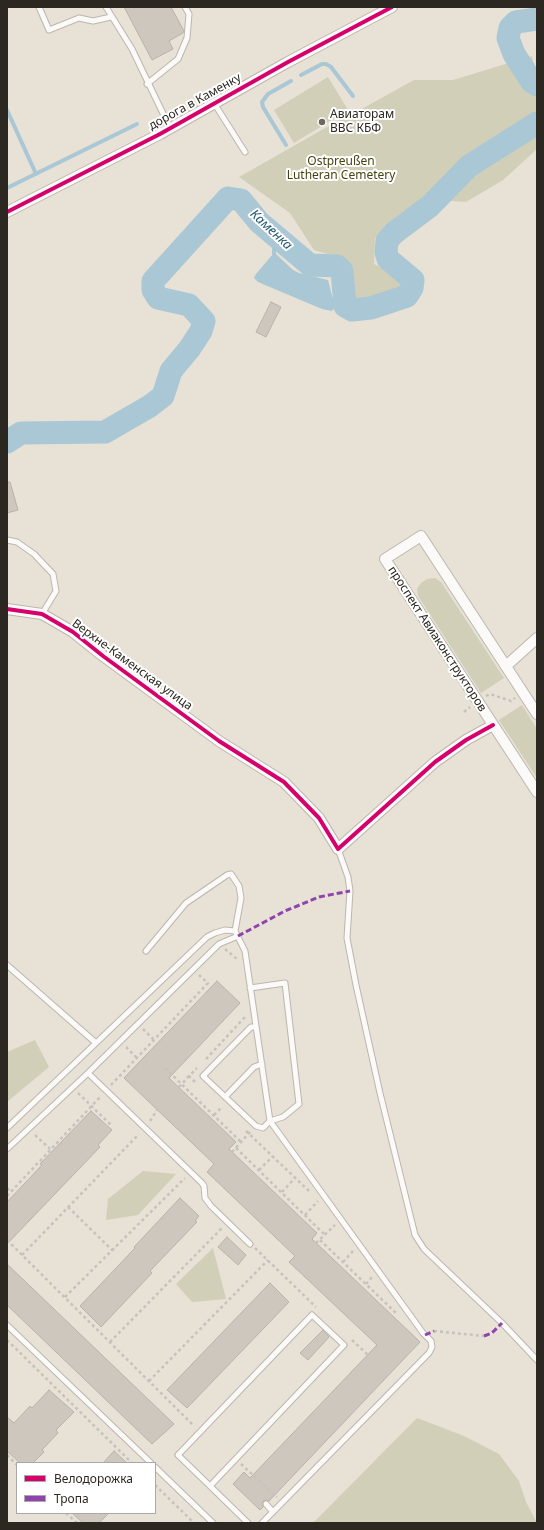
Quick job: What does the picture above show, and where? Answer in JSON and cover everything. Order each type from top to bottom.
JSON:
[{"type":"street","name":"дорога в Каменку","points":[[7,212],[170,128],[392,7]]},
{"type":"street","name":"проспект Авиаконструкторов","points":[[537,714],[421,536],[385,559],[537,792]]},
{"type":"street","name":"Верхне-Каменская улица","points":[[7,609],[42,614],[73,632],[103,656],[219,741],[284,782],[319,818],[338,849]]},
{"type":"street","points":[[506,666],[537,638]]},
{"type":"street","points":[[338,849],[435,762],[466,740],[493,725]]},
{"type":"lane","points":[[39,7],[49,30],[79,18],[93,21],[111,17]]},
{"type":"lane","points":[[106,7],[132,49],[170,128]]},
{"type":"lane","points":[[148,84],[178,59],[187,38],[188,14],[185,7]]},
{"type":"lane","points":[[214,103],[244,152]]},
{"type":"lane","points":[[7,540],[17,542],[34,554],[53,574],[56,591],[42,614]]},
{"type":"lane","points":[[338,849],[348,878],[350,891],[347,938],[356,985],[380,1093],[415,1235],[424,1249],[502,1323],[537,1360]]},
{"type":"lane","points":[[146,951],[186,903],[227,875],[231,874],[239,886],[241,898],[236,933],[245,951],[270,1121],[423,1333],[431,1341],[432,1348],[429,1353],[262,1523]]},
{"type":"lane","points":[[7,1128],[207,937],[225,930],[236,933]]},
{"type":"lane","points":[[7,1149],[88,1073],[219,944],[236,933]]},
{"type":"lane","points":[[7,965],[96,1043]]},
{"type":"lane","points":[[250,988],[285,983],[299,1104],[283,1117],[270,1121],[262,1128],[256,1126],[203,1076],[251,1027],[256,1027]]},
{"type":"lane","points":[[225,1097],[254,1067],[262,1064]]},
{"type":"lane","points":[[88,1073],[204,1186],[205,1198],[211,1206],[250,1244]]},
{"type":"lane","points":[[210,1486],[344,1345],[312,1315],[178,1456],[248,1523]]},
{"type":"lane","points":[[7,1325],[150,1462]]},
{"type":"lane","points":[[156,1468],[213,1523]]},
{"type":"lane","points":[[266,1504],[273,1512]]},
{"type":"path","points":[[485,697],[490,694],[511,701],[517,697]]},
{"type":"path","points":[[7,1196],[208,983],[193,969]]},
{"type":"path","points":[[138,1024],[154,1040]]},
{"type":"path","points":[[120,1041],[137,1058]]},
{"type":"path","points":[[165,1068],[241,1142]]},
{"type":"path","points":[[179,1087],[189,1076]]},
{"type":"path","points":[[72,1088],[112,1126]]},
{"type":"path","points":[[214,1116],[222,1107]]},
{"type":"path","points":[[22,1255],[145,1128],[157,1110]]},
{"type":"path","points":[[232,1152],[256,1126]]},
{"type":"path","points":[[28,1129],[50,1150]]},
{"type":"path","points":[[236,1148],[325,1234]]},
{"type":"path","points":[[260,1170],[273,1156]]},
{"type":"path","points":[[65,1297],[190,1172]]},
{"type":"path","points":[[282,1192],[296,1178]]},
{"type":"path","points":[[7,1188],[11,1192]]},
{"type":"path","points":[[305,1215],[318,1201]]},
{"type":"path","points":[[68,1207],[112,1250]]},
{"type":"path","points":[[316,1243],[341,1219]]},
{"type":"path","points":[[110,1342],[228,1222]]},
{"type":"path","points":[[7,1240],[201,1432]]},
{"type":"path","points":[[320,1240],[403,1319]]},
{"type":"path","points":[[250,1244],[319,1310]]},
{"type":"path","points":[[342,1262],[359,1244]]},
{"type":"path","points":[[149,1381],[268,1260]]},
{"type":"path","points":[[434,1331],[484,1336]]},
{"type":"path","points":[[351,1339],[368,1355]]},
{"type":"path","points":[[7,1340],[131,1462]]},
{"type":"path","points":[[7,1455],[16,1464]]},
{"type":"path","points":[[241,1463],[278,1498],[283,1492]]},
{"type":"path","points":[[156,1486],[194,1523]]},
{"type":"path","points":[[67,1514],[77,1523]]},
{"type":"green space","name":"Ostpreußen Lutheran Cemetery","points":[[532,56],[537,83],[537,149],[503,180],[466,202],[429,199],[375,238],[374,264],[409,282],[389,296],[354,299],[340,258],[314,250],[290,213],[239,177],[357,110],[358,111],[414,80],[453,80]]},
{"type":"green space","points":[[328,77],[348,110],[294,143],[274,110]]},
{"type":"green space","points":[[435,578],[441,582],[504,678],[481,693],[418,596],[417,589],[421,583],[427,579]]},
{"type":"green space","points":[[522,705],[537,729],[537,778],[499,720]]},
{"type":"green space","points":[[35,1040],[49,1067],[7,1102],[7,1052]]},
{"type":"green space","points":[[143,1171],[176,1174],[138,1215],[106,1220],[108,1199]]},
{"type":"green space","points":[[213,1248],[226,1299],[192,1302],[176,1284]]},
{"type":"green space","points":[[417,1418],[464,1436],[499,1454],[519,1481],[526,1502],[537,1523],[313,1523]]},
{"type":"water","points":[[273,254],[276,254],[293,270],[299,273],[328,280],[335,307],[332,311],[322,309],[258,282],[254,278],[256,274]]},
{"type":"building","points":[[124,7],[171,7],[184,31],[169,41],[173,49],[152,60]]},
{"type":"building","points":[[271,302],[281,307],[266,337],[256,332]]},
{"type":"building","points":[[7,482],[10,482],[18,510],[7,513]]},
{"type":"building","points":[[217,981],[240,1003],[169,1078],[236,1142],[229,1149],[317,1233],[312,1239],[420,1342],[269,1501],[263,1501],[263,1507],[260,1510],[233,1484],[244,1472],[250,1478],[377,1345],[289,1262],[295,1256],[207,1172],[214,1164],[124,1078]]},
{"type":"building","points":[[91,1111],[112,1130],[98,1145],[100,1147],[7,1244],[7,1202],[42,1165],[40,1164]]},
{"type":"building","points":[[180,1198],[199,1216],[195,1221],[197,1222],[150,1271],[152,1273],[101,1327],[80,1306]]},
{"type":"building","points":[[227,1237],[246,1255],[238,1265],[218,1247]]},
{"type":"building","points":[[7,1264],[174,1424],[152,1444],[7,1305]]},
{"type":"building","points":[[270,1283],[289,1302],[187,1408],[167,1390]]},
{"type":"building","points":[[323,1330],[329,1337],[308,1360],[300,1353]]},
{"type":"building","points":[[49,1390],[74,1412],[56,1430],[58,1433],[42,1450],[44,1452],[34,1462],[19,1462],[7,1451],[7,1417],[14,1423],[30,1406],[32,1408]]},
{"type":"building","points":[[114,1451],[126,1462],[104,1462]]},
{"type":"building","points":[[73,1514],[108,1514],[99,1523],[83,1523]]},
{"type":"waterway","name":"Каменка","points":[[537,19],[516,22],[510,28],[508,38],[514,54],[532,82],[537,85]]},
{"type":"waterway","points":[[301,75],[322,64],[326,64],[331,67],[353,96]]},
{"type":"waterway","points":[[286,145],[263,107],[262,102],[268,94],[291,81]]},
{"type":"waterway","points":[[7,110],[36,174]]},
{"type":"waterway","name":"Каменка","points":[[7,442],[21,433],[105,432],[150,406],[163,396],[171,371],[190,348],[201,331],[204,321],[189,305],[158,298],[153,290],[153,281],[228,198],[241,200],[259,222],[310,265],[337,266],[342,271],[345,306],[352,310],[371,308],[407,296],[412,288],[413,280],[388,259],[386,252],[387,241],[394,233],[430,206],[469,166],[537,123]]},
{"type":"waterway","points":[[7,188],[137,124]]},
{"type":"waterway","points":[[274,254],[274,247],[277,239]]},
{"type":"marked path","points":[[238,936],[285,911],[319,897],[350,891]]},
{"type":"marked path","points":[[484,1336],[492,1333],[502,1323]]},
{"type":"marked path","points":[[425,1335],[434,1331]]},
{"type":"cycle path","points":[[7,212],[160,134],[288,62],[392,7]]},
{"type":"cycle path","points":[[7,609],[42,614],[73,632],[103,656],[219,741],[284,782],[319,818],[338,849],[435,762],[466,740],[493,725]]},
{"type":"place","name":"Авиаторам ВВС КБФ","points":[[322,122]]}]
